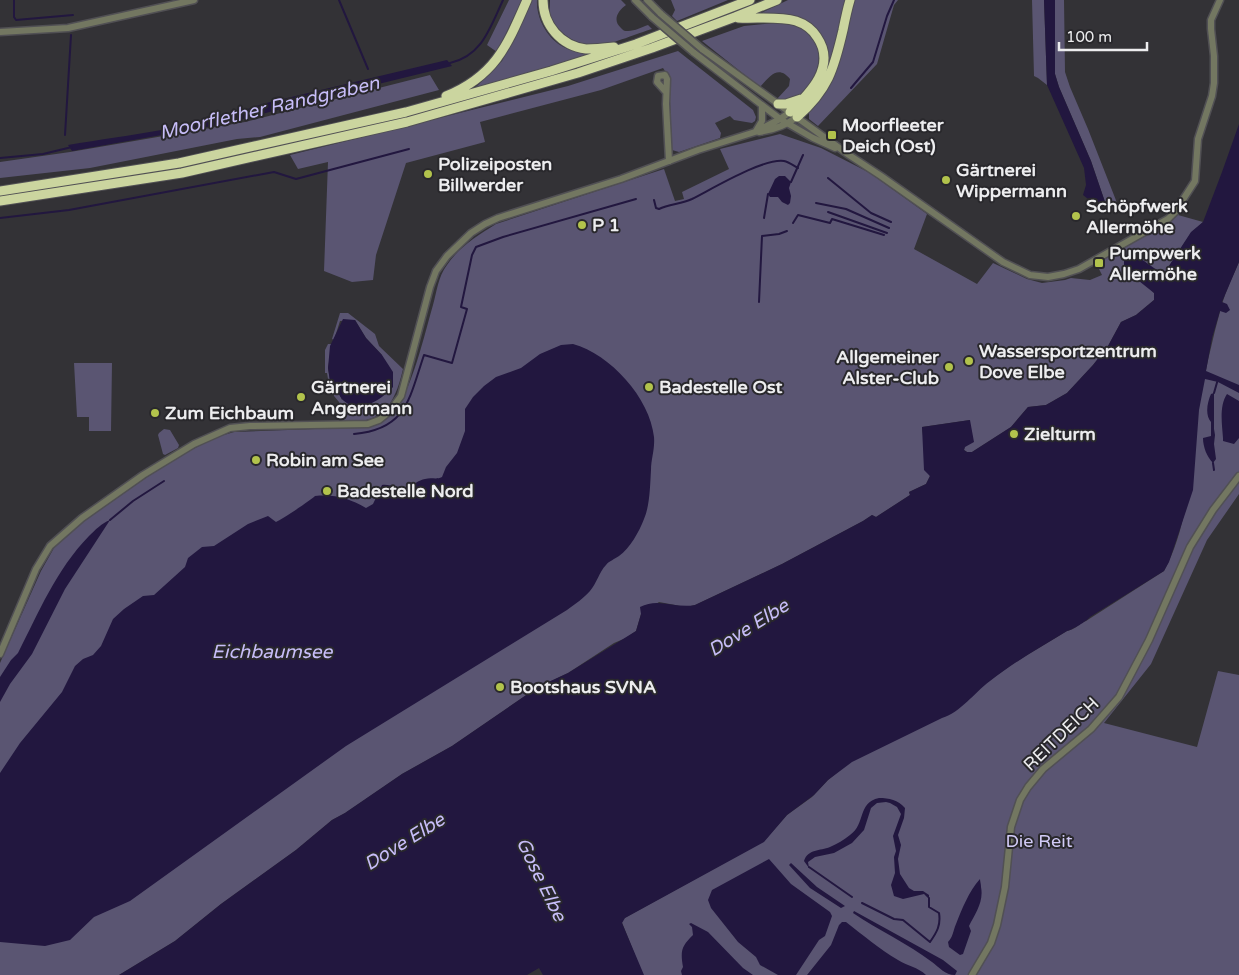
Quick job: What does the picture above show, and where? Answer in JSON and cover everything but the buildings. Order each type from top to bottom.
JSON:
[{"type":"highway","points":[[406,112],[455,92],[482,75],[498,59],[506,46],[527,0]]},
{"type":"highway","points":[[543,0],[543,11],[549,24],[559,37],[571,45],[592,49],[636,44]]},
{"type":"highway","points":[[0,191],[179,163],[406,112],[551,71],[636,44],[750,0]]},
{"type":"highway","points":[[0,201],[182,173],[408,122],[554,81],[652,48],[777,0]]},
{"type":"highway","points":[[793,115],[814,101],[826,84],[836,63],[850,0]]},
{"type":"highway","points":[[735,17],[785,19],[804,24],[815,33],[823,47],[824,64],[820,76],[793,115]]},
{"type":"highway","points":[[778,104],[791,102],[806,96]]},
{"type":"street","points":[[0,32],[74,27],[194,0]]},
{"type":"street","points":[[635,0],[652,18],[762,106],[788,124],[849,155]]},
{"type":"street","points":[[647,0],[702,49],[849,155],[1003,262],[1030,275],[1048,277],[1079,269],[1168,219],[1186,197],[1195,181],[1198,139],[1212,96],[1214,56],[1211,20],[1220,0]]},
{"type":"street","points":[[666,92],[669,161]]},
{"type":"street","points":[[755,132],[762,121],[762,106]]},
{"type":"street","points":[[0,654],[43,557],[55,541],[82,518],[143,475],[182,451],[230,428],[368,424],[379,420],[389,412],[400,396],[436,271],[471,233],[498,218],[621,179],[755,132],[780,119],[793,115]]},
{"type":"street","points":[[755,132],[772,130],[788,124],[793,115]]},
{"type":"street","name":"REITDEICH","points":[[972,975],[990,943],[997,925],[1005,887],[1011,827],[1020,800],[1043,769],[1091,729],[1119,697],[1149,640],[1190,547],[1213,510],[1239,476]]},
{"type":"green space","points":[[509,0],[522,0],[497,52],[487,45]]},
{"type":"green space","points":[[532,0],[537,0],[540,19],[550,37],[567,49],[591,54],[474,89],[502,61]]},
{"type":"green space","points":[[550,0],[621,0],[626,5],[617,16],[618,25],[622,29],[631,31],[648,25],[652,29],[605,44],[584,44],[570,38],[558,28],[550,15]]},
{"type":"green space","points":[[671,0],[728,0],[677,21],[672,16],[675,10]]},
{"type":"green space","points":[[788,0],[847,0],[829,72],[816,95],[800,108],[813,95],[827,71],[827,52],[808,23],[755,16]]},
{"type":"green space","points":[[853,0],[898,0],[894,5],[877,64],[818,126],[809,119],[809,112],[834,72],[847,31]]},
{"type":"green space","points":[[1032,0],[1044,0],[1047,85],[1034,76]]},
{"type":"green space","points":[[1055,0],[1064,0],[1065,72],[1119,208],[1111,211],[1105,202],[1091,161],[1055,74]]},
{"type":"green space","points":[[774,23],[792,25],[804,29],[816,41],[819,53],[814,79],[798,97],[788,101],[777,99],[789,86],[790,79],[786,75],[778,72],[767,79],[760,87],[702,41],[744,26]]},
{"type":"green space","points":[[678,51],[753,110],[756,117],[755,121],[752,123],[734,120],[730,116],[715,123],[721,133],[720,138],[679,152],[672,150],[669,77],[663,68],[601,90],[480,122],[485,142],[406,163],[376,255],[373,280],[352,282],[324,271],[328,162],[298,169],[290,155],[568,86]]},
{"type":"green space","points":[[430,75],[439,90],[260,137],[237,139],[90,168],[0,178],[0,162],[245,122]]},
{"type":"green space","points":[[780,134],[821,148],[870,173],[927,214],[914,249],[977,284],[993,263],[1027,279],[1042,283],[1071,278],[1090,280],[1102,275],[1098,267],[1102,265],[1101,262],[1109,254],[1170,222],[1178,215],[1203,222],[1191,233],[1167,272],[1161,273],[1123,252],[1120,255],[1154,293],[1154,300],[1136,315],[1121,322],[1108,346],[1067,393],[1046,405],[1028,407],[1011,427],[972,452],[964,450],[970,420],[922,427],[927,471],[930,476],[926,484],[909,492],[910,495],[876,517],[872,515],[782,564],[695,605],[686,607],[659,602],[641,614],[636,631],[626,638],[614,643],[568,673],[538,687],[452,746],[402,774],[332,820],[296,850],[221,904],[175,941],[119,975],[0,975],[0,663],[41,571],[54,548],[84,521],[147,477],[187,452],[217,437],[234,432],[368,427],[387,419],[399,405],[411,378],[422,346],[438,284],[444,270],[463,247],[496,224],[664,169],[675,201],[684,199],[682,192],[729,169],[720,149]]},
{"type":"green space","name":"Die Reit","points":[[1239,262],[1239,494],[1207,540],[1151,664],[1104,723],[1197,747],[1218,671],[1239,675],[1239,975],[643,975],[621,920],[764,841],[787,815],[812,797],[828,780],[850,762],[989,681],[1014,663],[1086,621],[1164,571],[1173,553],[1184,514],[1198,412],[1212,344],[1224,299]]},
{"type":"green space","points":[[340,313],[348,313],[375,334],[379,346],[403,369],[396,393],[387,407],[375,417],[366,420],[343,421],[339,402],[334,396],[332,386],[329,385],[327,373],[325,373],[325,350],[328,344],[332,344],[328,368],[330,381],[336,386],[342,400],[382,355],[366,338],[355,320],[340,321],[334,340],[332,339]]},
{"type":"green space","points":[[74,363],[112,363],[111,431],[89,431],[89,417],[77,417]]},
{"type":"green space","points":[[164,429],[170,430],[179,445],[178,448],[165,455],[163,454],[158,435]]},
{"type":"water","points":[[1044,0],[1055,0],[1055,74],[1091,161],[1105,202],[1102,204],[1093,203],[1083,195],[1086,185],[1084,168],[1047,85]]},
{"type":"water","points":[[447,60],[452,66],[229,123],[72,151],[68,145],[215,119],[262,104]]},
{"type":"water","points":[[1239,124],[1239,262],[1222,302],[1227,304],[1230,310],[1226,313],[1220,311],[1212,338],[1206,371],[1239,385],[1239,393],[1218,382],[1205,379],[1199,410],[1193,490],[1169,562],[1164,571],[1086,621],[1008,667],[949,715],[852,762],[828,780],[814,795],[787,815],[764,842],[625,918],[622,923],[644,975],[543,975],[539,968],[527,975],[119,975],[175,941],[221,904],[296,850],[332,820],[402,774],[452,746],[538,687],[568,673],[636,631],[641,614],[640,607],[654,603],[681,606],[695,605],[782,564],[872,515],[876,517],[910,495],[909,492],[926,484],[930,476],[924,470],[922,427],[970,420],[974,442],[965,447],[964,450],[972,452],[1011,427],[1028,407],[1046,405],[1067,393],[1108,346],[1121,322],[1136,315],[1154,300],[1154,293],[1124,269],[1124,261],[1129,255],[1137,256],[1161,273],[1167,272],[1191,232],[1203,222]]},
{"type":"water","points":[[779,176],[785,176],[791,182],[789,188],[791,196],[788,205],[778,197],[770,197],[768,194],[775,179]]},
{"type":"water","points":[[343,319],[355,320],[366,338],[382,355],[393,372],[393,387],[377,400],[364,406],[350,405],[344,401],[330,381],[328,368],[330,346]]},
{"type":"water","name":"Eichbaumsee","points":[[573,344],[601,357],[626,380],[645,407],[654,437],[649,502],[642,524],[623,553],[606,565],[588,594],[567,610],[346,746],[130,901],[94,917],[70,940],[45,946],[0,942],[0,773],[20,743],[62,692],[75,666],[83,659],[93,655],[101,646],[113,619],[143,596],[154,595],[185,567],[188,558],[202,547],[214,546],[248,524],[268,516],[276,522],[315,496],[341,497],[366,508],[373,504],[382,485],[407,490],[423,480],[442,477],[446,467],[457,453],[465,431],[465,409],[473,397],[496,377],[521,368],[540,354],[561,345]]},
{"type":"water","points":[[1214,393],[1214,444],[1216,459],[1213,463],[1206,452],[1203,438],[1211,436],[1211,422],[1207,409],[1211,394]]},
{"type":"water","points":[[1227,394],[1239,401],[1239,438],[1234,444],[1223,441],[1222,410]]},
{"type":"water","points":[[110,520],[65,589],[32,654],[10,684],[0,702],[0,677],[18,653],[58,577],[77,549],[101,525]]},
{"type":"water","points":[[879,798],[893,800],[905,808],[904,818],[898,835],[901,845],[898,859],[900,874],[909,888],[914,891],[923,891],[929,895],[929,899],[924,894],[903,899],[894,896],[891,885],[895,873],[894,857],[896,851],[893,836],[901,814],[897,807],[890,803],[877,803],[871,808],[864,830],[852,843],[834,853],[815,857],[808,862],[809,868],[804,861],[811,852],[833,846],[850,835],[858,825],[867,804]]},
{"type":"water","points":[[769,859],[791,884],[830,912],[832,916],[825,936],[819,940],[796,975],[778,975],[760,965],[756,957],[738,942],[711,908],[708,900],[712,890]]},
{"type":"water","points":[[791,863],[817,887],[845,906],[841,908],[810,888],[789,865]]},
{"type":"water","points":[[980,879],[982,892],[980,903],[969,926],[971,931],[963,954],[960,955],[949,947],[948,942],[966,900]]},
{"type":"water","points":[[854,911],[943,960],[957,971],[955,975],[945,972],[913,949],[853,913]]},
{"type":"water","points":[[842,922],[846,922],[891,956],[920,970],[926,975],[807,975],[831,945]]},
{"type":"water","points":[[691,923],[708,932],[743,968],[753,975],[682,975],[683,949],[686,942],[693,935],[692,927],[689,924]]},
{"type":"waterway","points":[[14,0],[14,17],[16,20],[73,15]]},
{"type":"waterway","points":[[339,0],[368,69]]},
{"type":"waterway","name":"Moorflether Randgraben","points":[[450,63],[470,54],[484,39],[503,0]]},
{"type":"waterway","points":[[851,88],[873,62],[894,0]]},
{"type":"waterway","points":[[65,135],[71,35]]},
{"type":"waterway","name":"Moorflether Randgraben","points":[[0,158],[43,154],[72,147]]},
{"type":"waterway","points":[[0,218],[69,210],[274,172],[296,179],[409,149]]},
{"type":"waterway","points":[[791,182],[803,155]]},
{"type":"waterway","points":[[654,200],[656,208],[659,209],[688,201],[751,169],[775,161],[784,161],[798,168]]},
{"type":"waterway","points":[[828,178],[871,213],[891,222]]},
{"type":"waterway","points":[[764,218],[768,194]]},
{"type":"waterway","points":[[354,434],[372,431],[385,426],[403,409],[409,398],[424,355],[452,363],[467,309],[461,307],[472,255],[476,247],[503,237],[636,199]]},
{"type":"waterway","points":[[816,203],[846,209],[889,228]]},
{"type":"waterway","points":[[828,212],[887,233]]},
{"type":"waterway","points":[[793,223],[798,215],[830,223],[832,219],[884,235]]},
{"type":"waterway","points":[[759,302],[762,236],[787,231]]},
{"type":"waterway","points":[[1214,393],[1218,379]]},
{"type":"waterway","points":[[1213,463],[1214,470]]},
{"type":"waterway","points":[[110,520],[133,501],[164,481]]},
{"type":"waterway","points":[[809,867],[852,897]]},
{"type":"waterway","points":[[862,903],[894,919],[903,920],[930,942],[938,928],[939,913],[929,907],[929,898]]},
{"type":"place","name":"Moorfleeter Deich (Ost)","points":[[832,135]]},
{"type":"place","name":"Polizeiposten Billwerder","points":[[428,174]]},
{"type":"place","name":"Gärtnerei Wippermann","points":[[946,180]]},
{"type":"place","name":"Schöpfwerk Allermöhe","points":[[1076,216]]},
{"type":"place","name":"P 1","points":[[582,225]]},
{"type":"place","name":"Pumpwerk Allermöhe","points":[[1099,263]]},
{"type":"place","name":"Wassersportzentrum Dove Elbe","points":[[969,361]]},
{"type":"place","name":"Allgemeiner Alster-Club","points":[[949,367]]},
{"type":"place","name":"Badestelle Ost","points":[[649,387]]},
{"type":"place","name":"Gärtnerei Angermann","points":[[301,397]]},
{"type":"place","name":"Zum Eichbaum","points":[[155,413]]},
{"type":"place","name":"Zielturm","points":[[1014,434]]},
{"type":"place","name":"Robin am See","points":[[256,460]]},
{"type":"place","name":"Badestelle Nord","points":[[327,491]]},
{"type":"place","name":"Bootshaus SVNA","points":[[500,687]]},
{"type":"water label","name":"Dove Elbe","points":[[748,627]]},
{"type":"water label","name":"Dove Elbe","points":[[404,841]]},
{"type":"water label","name":"Gose Elbe","points":[[542,879]]}]
